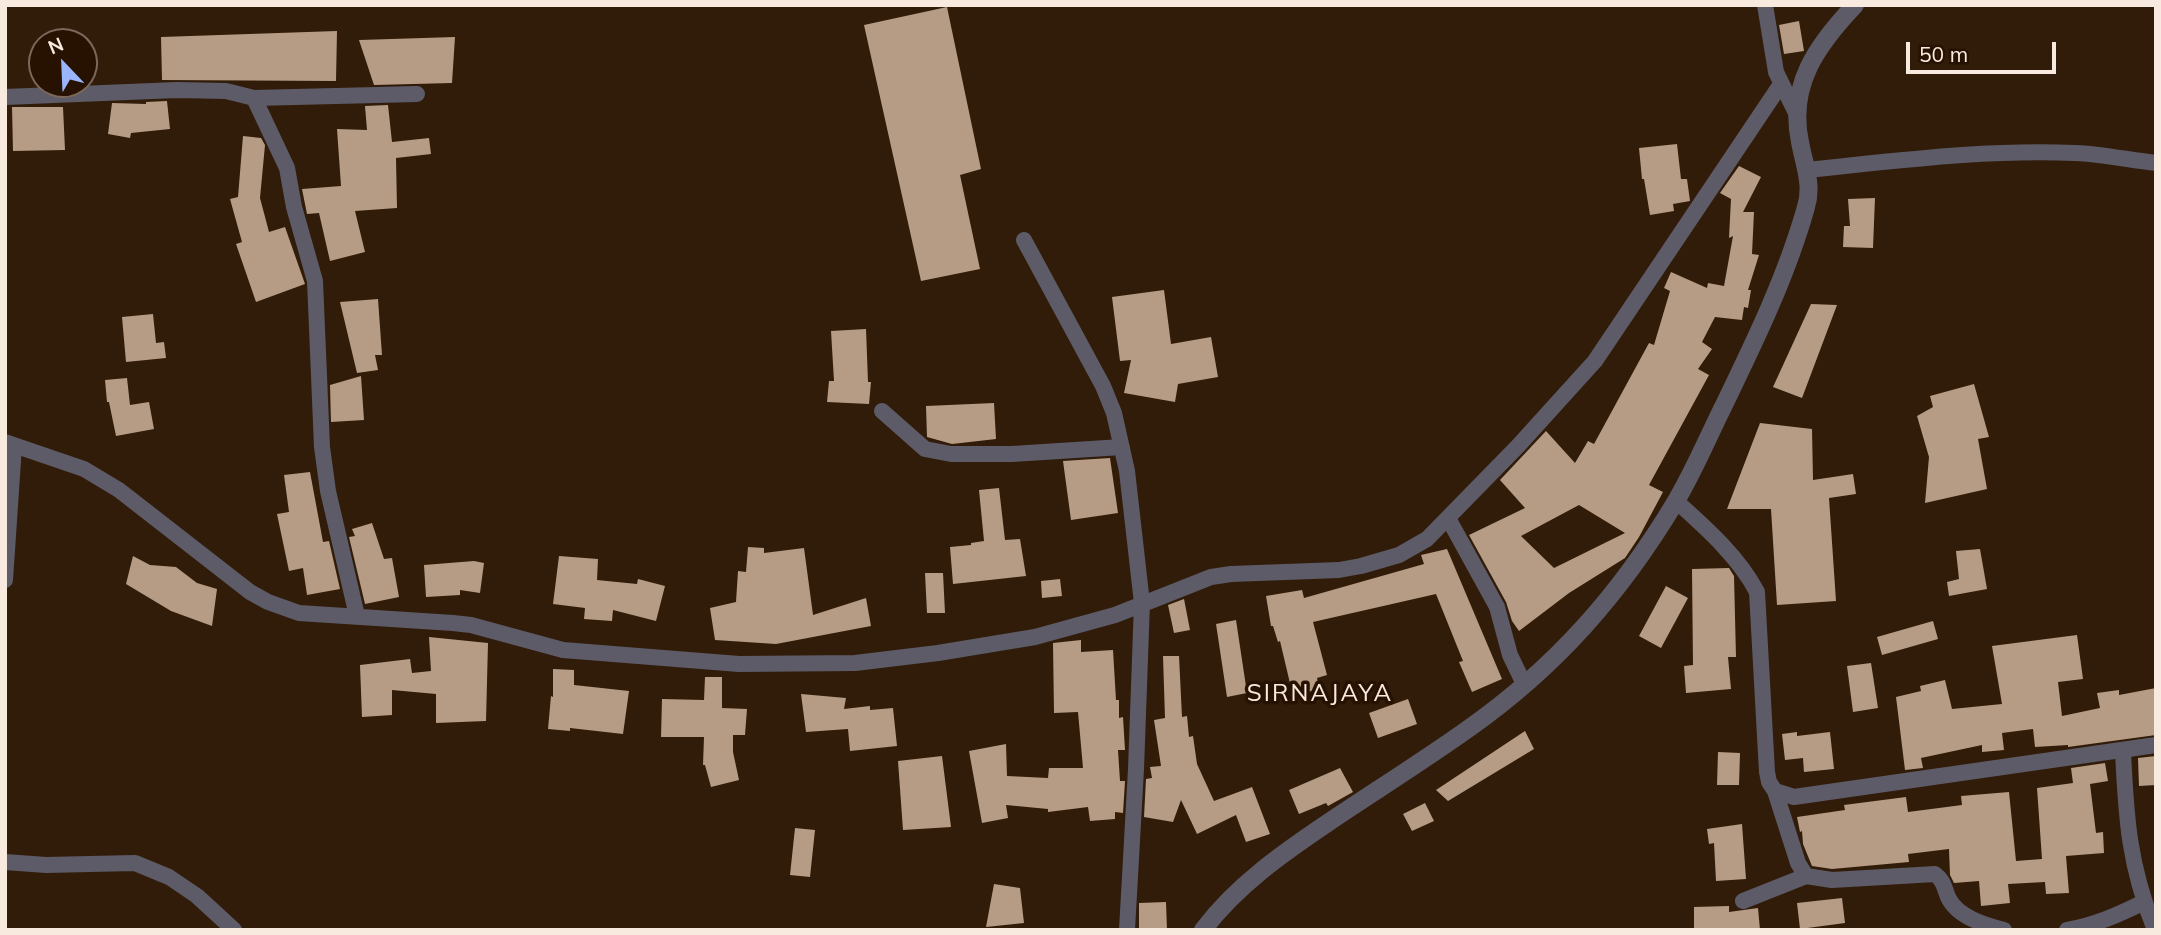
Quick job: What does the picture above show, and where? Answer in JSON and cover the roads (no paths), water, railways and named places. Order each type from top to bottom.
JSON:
[{"type":"street","points":[[1765,5],[1773,59],[1781,84],[1796,113]]},
{"type":"street","points":[[1203,930],[1212,918],[1268,865],[1469,728],[1548,664],[1597,615],[1676,500],[1745,361],[1790,255],[1809,196],[1796,113],[1798,93],[1811,62],[1854,5]]},
{"type":"street","points":[[5,580],[10,444],[84,469],[119,490],[230,578],[268,602],[299,613],[471,625],[563,650],[739,664],[855,663],[1035,637],[1092,623],[1211,577],[1309,572],[1372,563],[1415,547],[1427,539],[1518,446],[1595,361],[1781,84]]},
{"type":"street","points":[[5,97],[177,90],[226,91],[254,98],[416,94]]},
{"type":"street","points":[[254,98],[287,168],[315,281],[326,480],[357,616]]},
{"type":"street","points":[[1806,170],[1960,154],[2015,152],[2078,153],[2156,163]]},
{"type":"street","points":[[1024,240],[1103,386],[1114,413],[1127,471],[1142,603],[1127,930]]},
{"type":"street","points":[[882,411],[925,449],[951,454],[1012,454],[1122,447]]},
{"type":"street","points":[[1676,500],[1744,572],[1756,592],[1767,772],[1798,863],[1806,876]]},
{"type":"street","points":[[1448,517],[1497,607],[1510,655],[1524,684]]},
{"type":"street","points":[[1774,791],[1794,797],[2156,745]]},
{"type":"street","points":[[2123,751],[2126,824],[2132,858],[2154,930]]},
{"type":"street","points":[[5,862],[46,865],[135,863],[169,877],[197,896],[234,930]]},
{"type":"street","points":[[1743,901],[1806,876],[1832,880],[1935,874],[1942,879],[1948,897],[1956,907],[1972,919],[2004,930]]},
{"type":"street","points":[[2067,930],[2114,917],[2144,902]]},
{"type":"district","name":"SIRNAJAYA","points":[[1320,694]]}]
